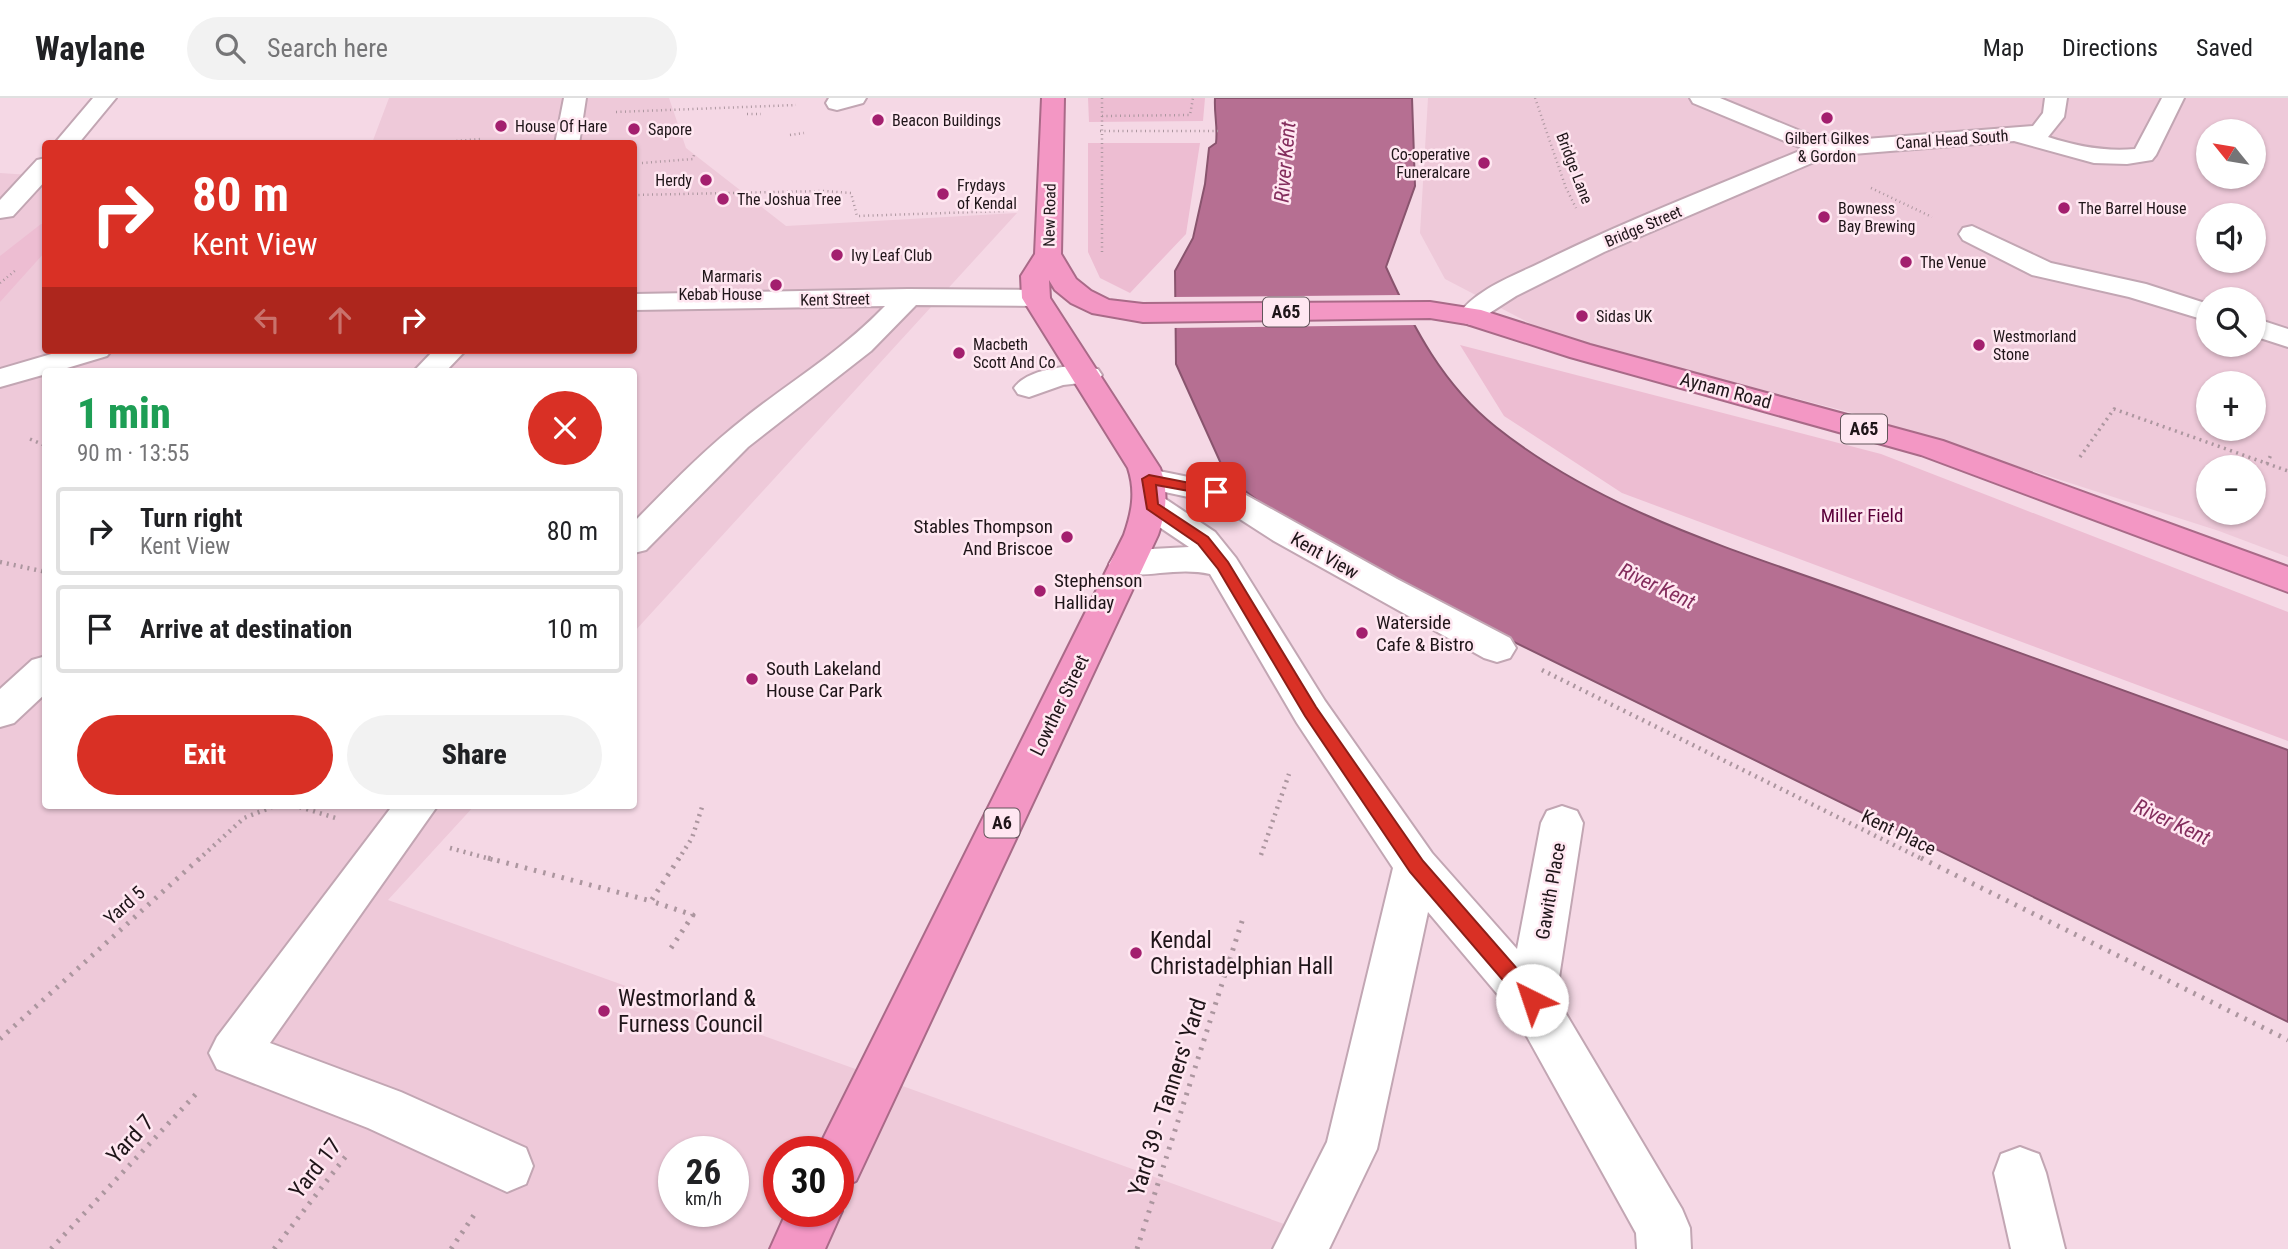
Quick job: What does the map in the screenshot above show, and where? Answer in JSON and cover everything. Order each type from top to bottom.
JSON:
[{"type":"highway","name":"New Road","points":[[1053,98],[1048,254],[1065,284],[1082,297],[1102,307],[1143,313]]},
{"type":"highway","points":[[1048,254],[1035,276],[1036,298],[1087,375],[1150,493]]},
{"type":"highway","name":"Aynam Road","points":[[1143,313],[1430,310],[1471,316],[1580,351],[1932,448],[2288,580]]},
{"type":"highway","name":"Lowther Street","points":[[851,1136],[1127,564],[1150,493]]},
{"type":"highway","points":[[797,1249],[807,1227]]},
{"type":"street","points":[[68,140],[105,98]]},
{"type":"street","points":[[1702,98],[1816,152]]},
{"type":"street","name":"Canal Head South","points":[[1816,152],[2039,132],[2050,123],[2058,107],[2056,98]]},
{"type":"street","points":[[2017,134],[2069,152],[2093,156],[2117,159],[2144,155],[2173,98]]},
{"type":"street","points":[[568,140],[574,106]]},
{"type":"street","name":"Bridge Street","points":[[1471,316],[1478,308],[1506,290],[1595,246],[1816,152]]},
{"type":"street","points":[[4,211],[42,169]]},
{"type":"street","points":[[1972,234],[2042,270],[2136,290],[2196,309]]},
{"type":"street","points":[[637,539],[692,481],[773,411],[836,367],[908,297]]},
{"type":"street","name":"Kent Street","points":[[637,302],[908,297],[1036,298]]},
{"type":"street","points":[[2266,331],[2288,338]]},
{"type":"street","points":[[0,378],[83,354]]},
{"type":"street","points":[[432,368],[447,354]]},
{"type":"street","points":[[1029,388],[1060,375],[1087,375]]},
{"type":"street","name":"Kent View","points":[[1150,493],[1216,492],[1241,504],[1319,552],[1497,648]]},
{"type":"street","points":[[1150,493],[1203,540],[1223,566],[1311,712],[1416,866],[1532,1000],[1663,1228],[1664,1249]]},
{"type":"street","points":[[1127,564],[1181,556],[1223,566]]},
{"type":"street","points":[[0,712],[42,674]]},
{"type":"street","points":[[414,809],[234,1053],[383,1109],[507,1166]]},
{"type":"street","name":"Gawith Place","points":[[1532,1000],[1562,824]]},
{"type":"street","points":[[1300,1249],[1352,1149],[1416,866]]},
{"type":"street","points":[[2020,1173],[2038,1249]]},
{"type":"path","points":[[1102,98],[1102,307]]},
{"type":"path","points":[[1102,116],[1190,115],[1193,98]]},
{"type":"path","name":"Bridge Lane","points":[[1535,98],[1566,188],[1595,246]]},
{"type":"path","points":[[574,106],[846,101]]},
{"type":"path","points":[[747,114],[761,114]]},
{"type":"path","points":[[1050,132],[1218,131]]},
{"type":"path","points":[[790,135],[804,133]]},
{"type":"path","points":[[468,140],[481,139]]},
{"type":"path","points":[[1816,152],[1888,197],[1972,234]]},
{"type":"path","points":[[642,163],[693,159],[694,155]]},
{"type":"path","points":[[637,195],[708,195],[804,189],[851,193],[858,216],[1049,209]]},
{"type":"path","points":[[0,283],[16,270]]},
{"type":"path","points":[[2076,463],[2114,409],[2288,471]]},
{"type":"path","points":[[30,439],[42,444]]},
{"type":"path","points":[[2267,464],[2272,452]]},
{"type":"path","points":[[0,562],[42,571]]},
{"type":"path","name":"Kent Place","points":[[1497,648],[2288,1040]]},
{"type":"path","points":[[1261,856],[1311,712]]},
{"type":"path","points":[[651,901],[692,838],[704,804]]},
{"type":"path","name":"Yard 5","points":[[0,1040],[244,818],[267,809]]},
{"type":"path","points":[[445,847],[651,901],[693,915],[671,948]]},
{"type":"path","name":"Yard 39 - Tanners' Yard","points":[[1137,1249],[1244,915]]},
{"type":"path","name":"Yard 7","points":[[51,1249],[234,1053]]},
{"type":"path","name":"Yard 17","points":[[274,1249],[383,1109]]},
{"type":"shaded area","points":[[389,98],[669,98],[686,148],[786,226],[1017,213],[637,629],[637,368],[42,368],[42,809],[471,809],[388,900],[1298,1229],[1293,1249],[0,1249],[0,173],[42,176],[42,354],[637,354],[637,140],[373,140]]},
{"type":"shaded area","points":[[1428,98],[2288,98],[2288,557],[2200,525],[2266,525],[2266,455],[2196,455],[2196,524],[1849,412],[1554,336],[1445,279],[1420,233]]},
{"type":"green space","points":[[1088,98],[1205,98],[1203,121],[1089,122]]},
{"type":"green space","points":[[1088,143],[1200,143],[1186,234],[1130,293],[1100,278],[1088,252]]},
{"type":"green space","points":[[42,224],[42,255],[0,302],[0,256]]},
{"type":"green space","name":"Miller Field","points":[[1460,345],[1881,454],[2288,612],[2288,741],[1622,493],[1504,416]]},
{"type":"water","name":"River Kent","points":[[1215,98],[1412,98],[1415,186],[1386,267],[1431,354],[1460,393],[1496,427],[1537,456],[1624,505],[1671,526],[2288,750],[2288,1022],[1388,580],[1291,526],[1227,477],[1176,364],[1175,271],[1193,238],[1205,184],[1209,148],[1216,143]]},
{"type":"pier","points":[[1402,295],[1417,325],[1172,328],[1172,297]]},
{"type":"place","name":"Gilbert Gilkes & Gordon","points":[[1827,118]]},
{"type":"place","name":"Beacon Buildings","points":[[878,120]]},
{"type":"place","name":"House Of Hare","points":[[501,126]]},
{"type":"place","name":"Sapore","points":[[634,129]]},
{"type":"place","name":"Co-operative Funeralcare","points":[[1484,163]]},
{"type":"place","name":"Herdy","points":[[706,180]]},
{"type":"place","name":"Frydays of Kendal","points":[[943,194]]},
{"type":"place","name":"The Joshua Tree","points":[[723,199]]},
{"type":"place","name":"The Barrel House","points":[[2064,208]]},
{"type":"place","name":"Bowness Bay Brewing","points":[[1824,217]]},
{"type":"place","name":"Ivy Leaf Club","points":[[837,255]]},
{"type":"place","name":"The Venue","points":[[1906,262]]},
{"type":"place","name":"Marmaris Kebab House","points":[[776,285]]},
{"type":"place","name":"Sidas UK","points":[[1582,316]]},
{"type":"place","name":"Westmorland Stone","points":[[1979,345]]},
{"type":"place","name":"Macbeth Scott And Co","points":[[959,353]]},
{"type":"place","name":"Stables Thompson And Briscoe","points":[[1067,537]]},
{"type":"place","name":"Stephenson Halliday","points":[[1040,591]]},
{"type":"place","name":"Waterside Cafe & Bistro","points":[[1362,633]]},
{"type":"place","name":"South Lakeland House Car Park","points":[[752,679]]},
{"type":"place","name":"Kendal Christadelphian Hall","points":[[1136,953]]},
{"type":"place","name":"Westmorland & Furness Council","points":[[604,1011]]},
{"type":"route","points":[[1216,492],[1149,479],[1152,506],[1203,540],[1223,566],[1311,712],[1416,866],[1532,1000]]}]
